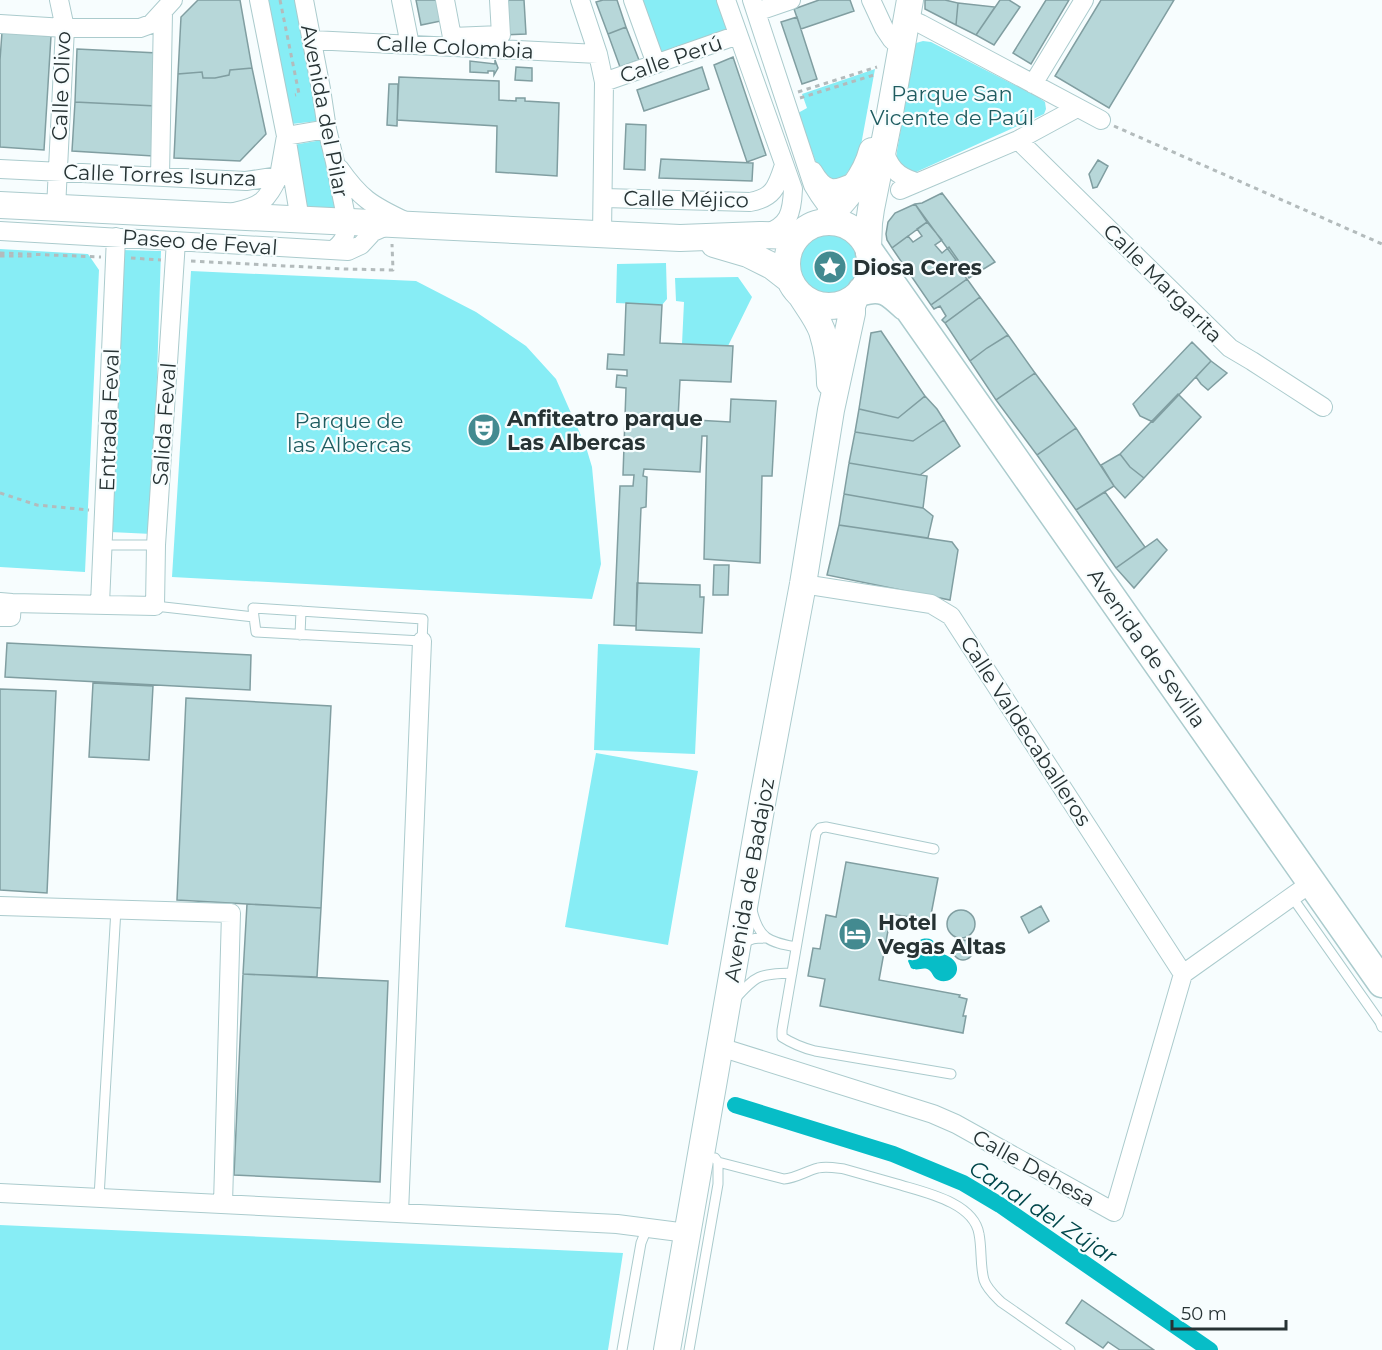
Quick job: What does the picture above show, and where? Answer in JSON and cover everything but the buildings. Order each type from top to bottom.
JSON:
[{"type":"main road","points":[[831,410],[843,360],[852,306],[869,280],[871,271],[868,193],[870,159],[890,52],[905,6]]},
{"type":"main road","points":[[831,410],[830,370],[821,330],[815,316],[796,289],[786,267],[787,255],[824,224],[842,204],[868,193],[883,147],[905,6]]},
{"type":"main road","points":[[0,206],[690,238],[760,235],[824,224],[855,231],[863,239],[869,251]]},
{"type":"main road","points":[[690,238],[729,247],[772,266],[812,303],[824,307],[836,307],[859,295]]},
{"type":"main road","name":"Avenida de Sevilla","points":[[869,251],[1302,890],[1382,983]]},
{"type":"main road","name":"Avenida de Sevilla","points":[[859,295],[874,288],[892,294],[911,313]]},
{"type":"main road","name":"Avenida de Badajoz","points":[[667,1350],[687,1233],[710,1154],[720,1047],[726,1010],[741,960],[747,890],[803,584],[831,410]]},
{"type":"street","name":"Calle Olivo","points":[[56,208],[65,28],[59,0]]},
{"type":"street","name":"Avenida del Pilar","points":[[259,0],[300,220]]},
{"type":"street","name":"Avenida del Pilar","points":[[304,0],[327,129],[347,222]]},
{"type":"street","points":[[401,0],[410,45]]},
{"type":"street","points":[[445,0],[452,37],[501,35],[500,0]]},
{"type":"street","points":[[580,0],[598,54],[604,82],[603,234]]},
{"type":"street","points":[[633,0],[656,64]]},
{"type":"street","points":[[726,0],[801,214],[824,224],[822,202],[813,185],[754,6],[791,0]]},
{"type":"street","points":[[871,0],[884,28],[890,52]]},
{"type":"street","points":[[1032,84],[1084,0]]},
{"type":"street","points":[[0,24],[65,28],[140,28],[151,24],[168,6]]},
{"type":"street","points":[[159,177],[168,6]]},
{"type":"street","points":[[905,6],[1032,84],[1101,120]]},
{"type":"street","name":"Calle Perú","points":[[604,82],[738,35]]},
{"type":"street","name":"Calle Colombia","points":[[312,40],[598,54]]},
{"type":"street","points":[[801,149],[825,187],[842,188],[885,197],[1018,140],[1077,108]]},
{"type":"street","points":[[286,136],[327,129]]},
{"type":"street","name":"Calle Torres Isunza","points":[[0,169],[246,181],[279,176],[286,136]]},
{"type":"street","name":"Calle Margarita","points":[[1018,140],[1230,348],[1323,406]]},
{"type":"street","points":[[883,147],[888,163],[907,179],[908,186]]},
{"type":"street","points":[[335,162],[352,186],[367,201],[403,225]]},
{"type":"street","name":"Calle Méjico","points":[[603,198],[759,200],[766,198],[772,192],[784,165]]},
{"type":"street","points":[[216,215],[253,208],[269,195],[279,176]]},
{"type":"street","points":[[760,235],[775,231],[784,224],[792,205],[793,189]]},
{"type":"street","points":[[333,250],[342,244],[347,222]]},
{"type":"street","name":"Paseo de Feval","points":[[0,231],[348,251],[361,245],[373,232],[403,225]]},
{"type":"street","name":"Entrada Feval","points":[[100,604],[116,237]]},
{"type":"street","name":"Salida Feval","points":[[155,606],[156,545],[176,241]]},
{"type":"street","name":"Calle Valdecaballeros","points":[[803,584],[931,604],[951,616],[1183,974]]},
{"type":"street","points":[[4,607],[100,604],[155,606]]},
{"type":"street","points":[[399,1213],[422,641]]},
{"type":"street","points":[[1183,974],[1302,890]]},
{"type":"street","points":[[0,906],[231,913],[223,1204]]},
{"type":"street","name":"Calle Dehesa","points":[[720,1047],[933,1114],[1114,1212],[1183,974]]},
{"type":"street","points":[[0,1192],[617,1224],[687,1233]]},
{"type":"lane","points":[[104,545],[156,545]]},
{"type":"lane","points":[[155,606],[254,617]]},
{"type":"lane","points":[[253,608],[423,619],[422,641],[256,632],[254,617],[253,608]]},
{"type":"lane","points":[[300,634],[301,611]]},
{"type":"lane","points":[[934,849],[826,827],[820,828],[816,833],[782,1037],[800,1047],[815,1051],[951,1074]]},
{"type":"lane","points":[[747,890],[759,930],[775,943],[796,947]]},
{"type":"lane","points":[[1302,890],[1382,1027]]},
{"type":"lane","points":[[99,1197],[116,909]]},
{"type":"lane","points":[[760,976],[741,960],[748,940],[766,938]]},
{"type":"lane","points":[[726,1010],[751,981],[768,974],[792,972]]},
{"type":"lane","points":[[689,1350],[718,1184],[710,1154]]},
{"type":"lane","points":[[710,1154],[784,1179],[792,1179],[819,1168],[844,1169],[935,1195],[955,1205],[975,1222],[979,1232],[985,1281],[991,1292],[1001,1302],[1070,1350]]},
{"type":"lane","points":[[622,1350],[641,1243],[647,1228]]},
{"type":"path","points":[[278,99],[299,94],[280,0]]},
{"type":"path","points":[[784,97],[890,52]]},
{"type":"path","points":[[1101,120],[1382,244]]},
{"type":"path","points":[[0,254],[174,260]]},
{"type":"path","points":[[0,493],[38,505],[105,512]]},
{"type":"green space","points":[[264,0],[298,0],[318,121],[292,124]]},
{"type":"green space","points":[[639,0],[719,0],[730,33],[659,58]]},
{"type":"green space","name":"Parque San Vicente de Paúl","points":[[931,42],[1038,97],[1045,102],[1044,114],[914,173],[896,162],[916,43]]},
{"type":"green space","points":[[875,69],[859,156],[844,177],[833,180],[819,171],[798,113],[807,108],[802,94]]},
{"type":"green space","points":[[322,140],[337,212],[307,212],[293,145]]},
{"type":"green space","points":[[813,225],[850,227],[863,239],[869,280],[850,299],[839,306],[831,307],[811,303],[787,267],[787,255],[793,242]]},
{"type":"green space","points":[[0,249],[88,254],[99,270],[85,572],[0,567]]},
{"type":"green space","points":[[121,250],[161,251],[152,534],[110,532]]},
{"type":"green space","points":[[666,263],[667,299],[662,305],[616,303],[617,264]]},
{"type":"green space","name":"Parque de las Albercas","points":[[191,271],[416,281],[476,312],[526,346],[556,379],[586,447],[592,467],[601,564],[592,599],[172,577]]},
{"type":"green space","points":[[738,277],[752,297],[728,346],[682,344],[684,302],[676,301],[675,278]]},
{"type":"green space","points":[[598,644],[700,648],[695,754],[594,750]]},
{"type":"green space","points":[[596,753],[698,771],[668,945],[565,927]]},
{"type":"green space","points":[[0,1225],[623,1253],[608,1350],[0,1350]]},
{"type":"shaded area","points":[[922,939],[932,940],[939,951],[952,958],[957,966],[954,977],[942,981],[935,978],[927,969],[911,968],[908,961],[914,946]]},
{"type":"waterway","name":"Canal del Zújar","points":[[735,1105],[893,1154],[963,1183],[1000,1205],[1210,1350]]},
{"type":"place","name":"Diosa Ceres","points":[[830,267]]},
{"type":"place","name":"Anfiteatro parque Las Albercas","points":[[484,430]]},
{"type":"place","name":"Hotel Vegas Altas","points":[[855,934]]}]
